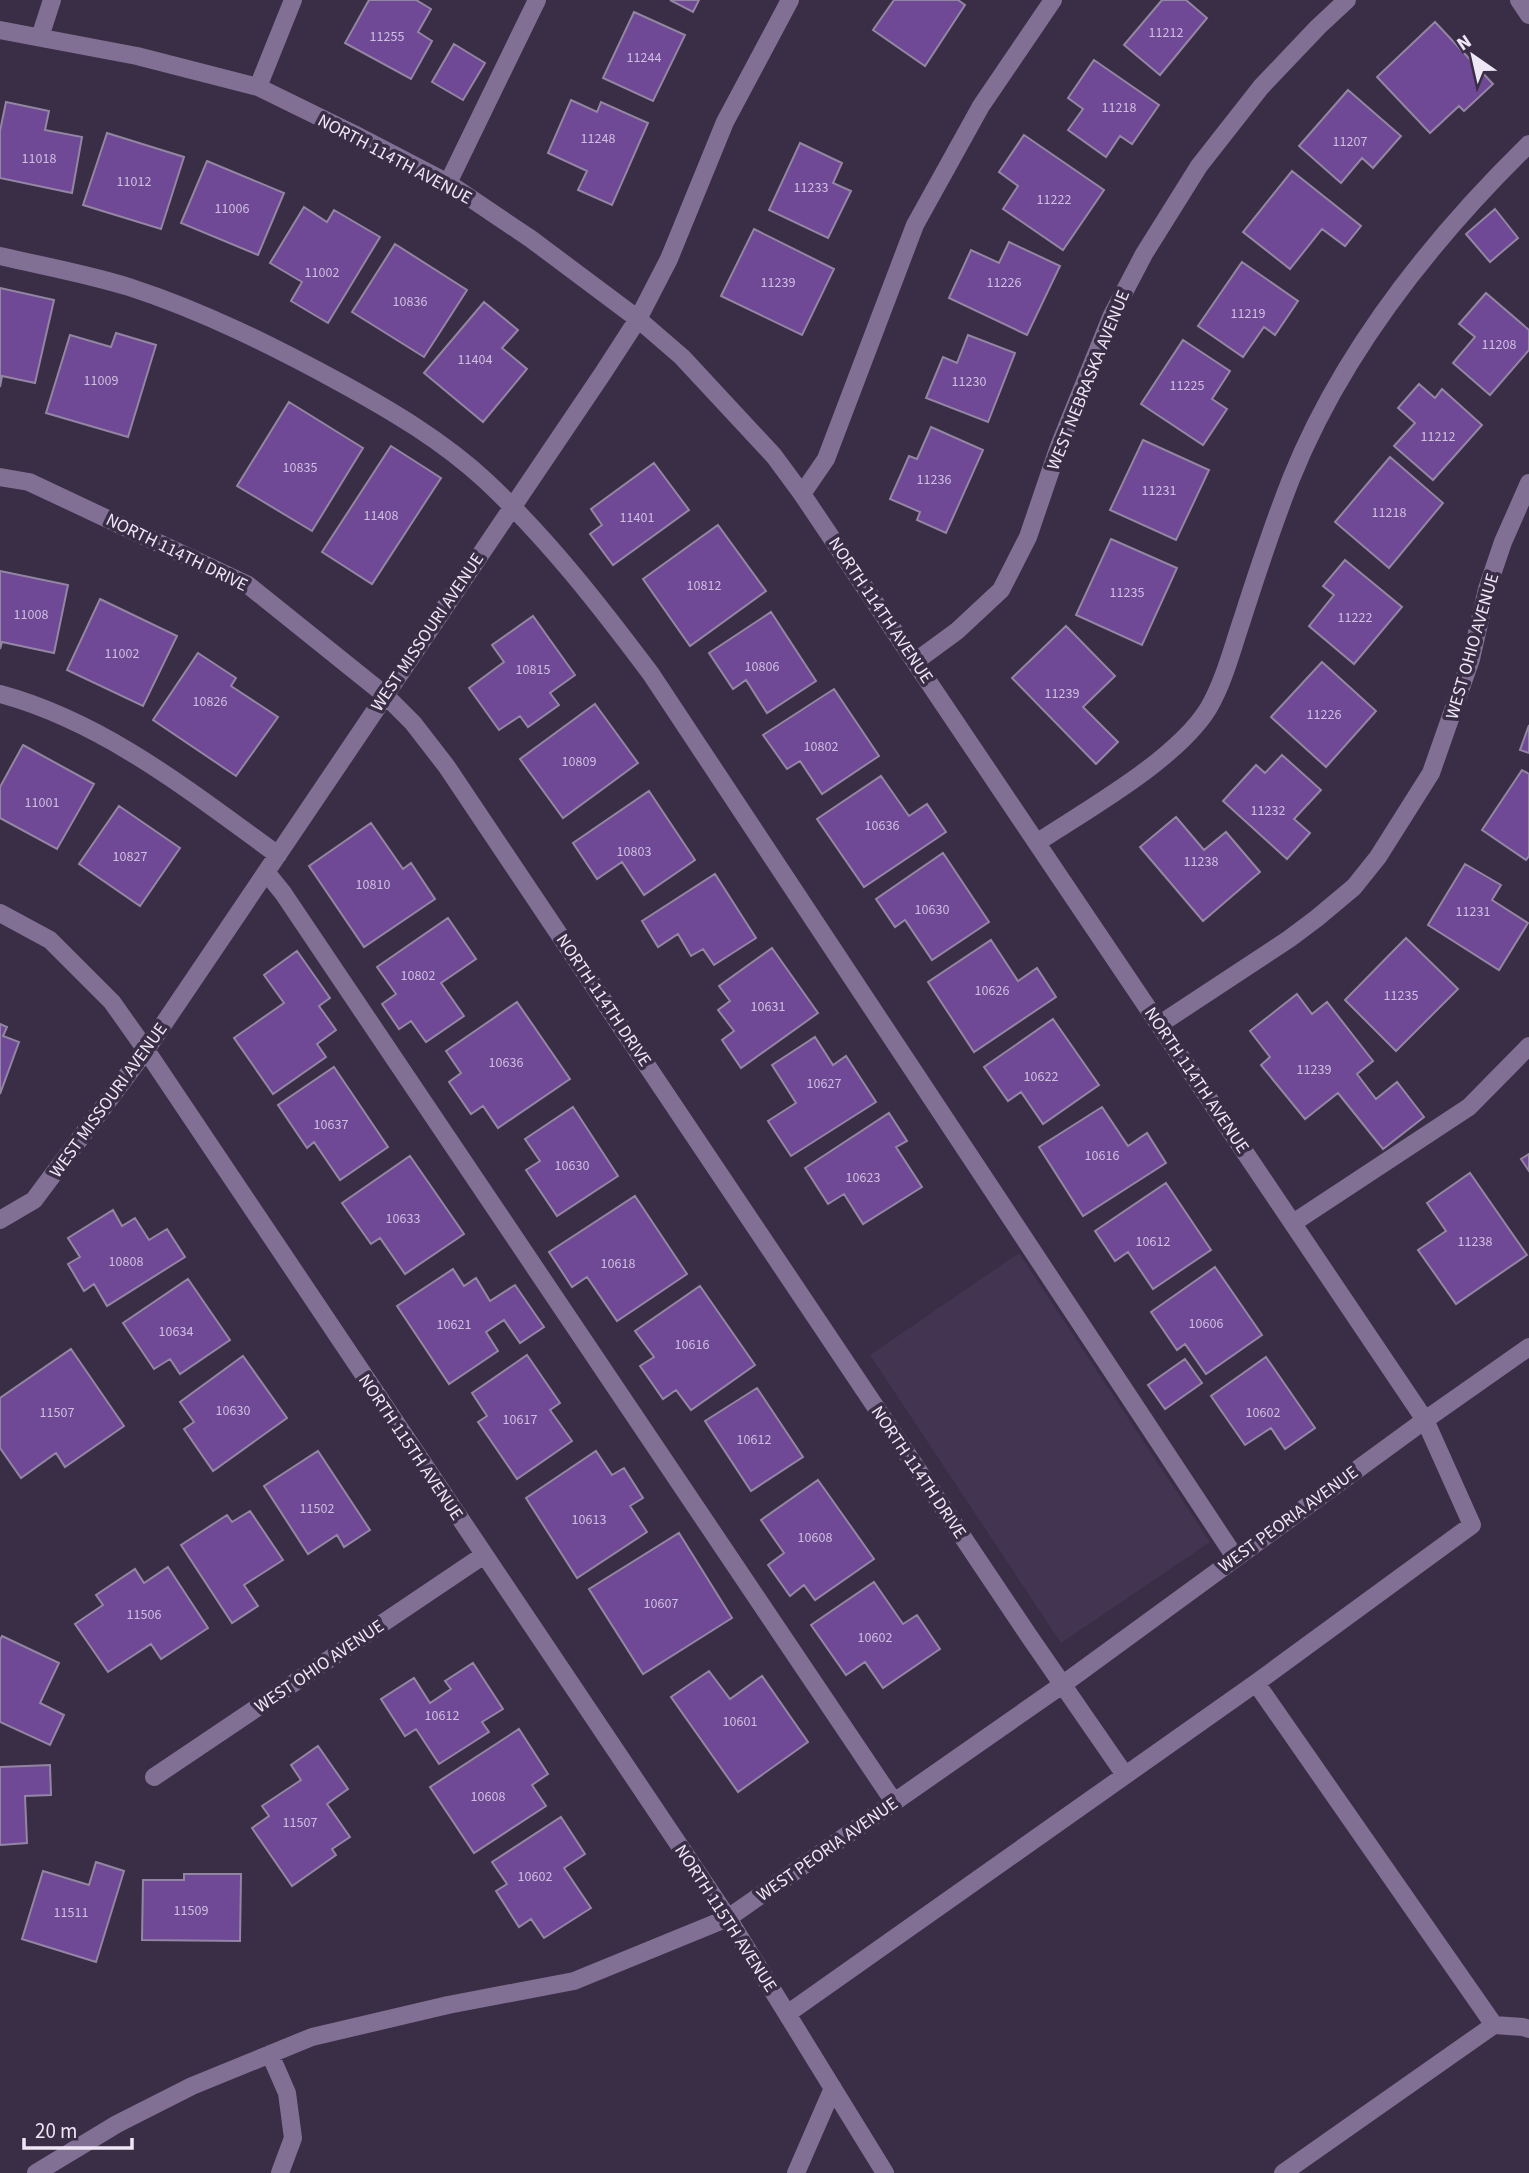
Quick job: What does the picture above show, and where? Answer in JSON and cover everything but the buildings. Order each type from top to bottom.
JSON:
[{"type":"street","points":[[40,37],[52,0]]},
{"type":"street","points":[[257,88],[293,0]]},
{"type":"street","points":[[448,183],[537,0]]},
{"type":"street","name":"WEST MISSOURI AVENUE","points":[[0,1220],[34,1200],[146,1050],[638,319],[668,259],[725,122],[790,0]]},
{"type":"street","points":[[802,495],[826,459],[915,225],[981,106],[1053,0]]},
{"type":"street","name":"WEST NEBRASKA AVENUE","points":[[916,661],[957,631],[1000,590],[1028,537],[1059,446],[1111,317],[1144,254],[1199,166],[1261,87],[1347,0]]},
{"type":"street","points":[[1519,0],[1529,15]]},
{"type":"street","name":"NORTH 114TH AVENUE","points":[[0,30],[137,56],[257,88],[448,183],[531,239],[638,319],[682,357],[774,456],[916,661],[1425,1420],[1472,1525],[1256,1683]]},
{"type":"street","points":[[1038,842],[1133,779],[1175,747],[1207,710],[1225,672],[1290,481],[1311,432],[1345,371],[1418,265],[1466,209],[1529,144]]},
{"type":"street","points":[[0,256],[88,275],[181,306],[246,334],[379,404],[439,442],[485,480],[561,557],[651,674],[1236,1557]]},
{"type":"street","name":"NORTH 114TH DRIVE","points":[[0,477],[29,482],[248,585],[384,695],[413,723],[447,767],[1125,1775]]},
{"type":"street","name":"WEST OHIO AVENUE","points":[[1160,1024],[1317,918],[1354,887],[1378,857],[1431,773],[1471,659],[1491,577],[1503,541],[1529,483]]},
{"type":"street","points":[[0,694],[31,702],[118,743],[278,855]]},
{"type":"street","points":[[266,872],[283,893],[894,1802]]},
{"type":"street","name":"NORTH 115TH AVENUE","points":[[0,913],[50,940],[112,1002],[146,1050],[728,1918],[885,2173]]},
{"type":"street","points":[[1293,1223],[1469,1107],[1529,1046]]},
{"type":"street","name":"WEST PEORIA AVENUE","points":[[36,2173],[117,2123],[192,2085],[312,2037],[448,2005],[573,1981],[728,1918],[1062,1685],[1529,1347]]},
{"type":"street","name":"WEST OHIO AVENUE","points":[[154,1777],[484,1555]]},
{"type":"street","points":[[787,2014],[1256,1683],[1494,2025]]},
{"type":"street","points":[[1283,2173],[1494,2025],[1529,2029]]},
{"type":"street","points":[[270,2054],[287,2093],[293,2138],[280,2173]]},
{"type":"street","points":[[796,2173],[833,2088]]},
{"type":"shaded area","points":[[1019,1253],[1210,1542],[1061,1643],[870,1355]]}]
